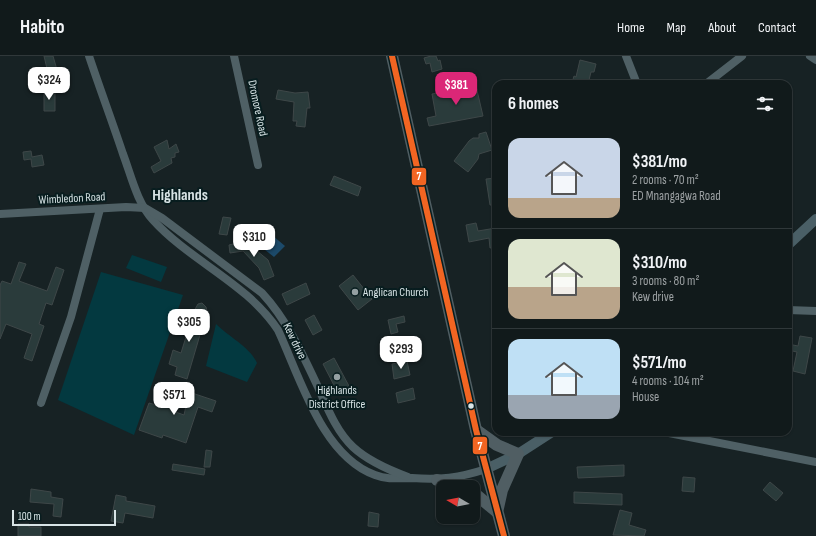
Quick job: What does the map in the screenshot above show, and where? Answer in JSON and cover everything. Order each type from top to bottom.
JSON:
[{"type":"highway","points":[[392,56],[476,430],[504,536]]},
{"type":"highway","points":[[476,430],[497,445],[518,454],[502,490],[497,512]]},
{"type":"highway","points":[[480,498],[497,512]]},
{"type":"main road","points":[[792,241],[816,219]]},
{"type":"main road","points":[[486,469],[518,454],[546,436]]},
{"type":"street","name":"Kew drive","points":[[89,56],[132,179],[145,208],[154,221],[173,238],[207,263],[270,318],[280,335],[319,420],[337,448],[351,462],[376,476],[396,480],[411,478],[437,480],[452,479],[486,469]]},
{"type":"street","name":"Dromore Road","points":[[234,56],[258,166]]},
{"type":"street","points":[[626,56],[635,80]]},
{"type":"street","points":[[711,80],[742,56]]},
{"type":"street","points":[[810,56],[816,60]]},
{"type":"street","name":"Kew drive","points":[[145,208],[162,218],[262,293],[275,307],[287,324],[332,418],[352,446],[368,458],[411,478]]},
{"type":"street","name":"Wimbledon Road","points":[[0,214],[145,208]]},
{"type":"street","points":[[41,403],[71,317],[100,209]]},
{"type":"street","points":[[792,310],[816,311]]},
{"type":"street","points":[[684,436],[816,462]]},
{"type":"shaded area","points":[[260,225],[285,246],[274,257],[250,238]]},
{"type":"shaded area","points":[[132,255],[167,267],[161,282],[126,268]]},
{"type":"shaded area","points":[[101,272],[183,295],[134,435],[58,400]]},
{"type":"shaded area","points":[[216,324],[254,357],[257,363],[247,382],[206,366]]},
{"type":"building","points":[[44,56],[53,56],[57,70],[48,73]]},
{"type":"building","points":[[436,56],[438,61],[440,60],[442,69],[432,72],[430,63],[426,64],[424,58]]},
{"type":"building","points":[[580,60],[596,64],[594,72],[591,72],[589,80],[573,80],[574,76],[576,77]]},
{"type":"building","points":[[476,86],[483,116],[429,126],[427,118],[436,116],[432,94]]},
{"type":"building","points":[[44,90],[50,90],[50,93],[55,93],[55,111],[44,111]]},
{"type":"building","points":[[278,90],[295,93],[308,92],[310,108],[307,108],[305,127],[296,126],[297,121],[293,121],[294,102],[276,99]]},
{"type":"building","points":[[486,132],[492,150],[479,154],[478,159],[468,172],[454,161],[469,141],[473,138],[479,138],[479,134]]},
{"type":"building","points":[[167,140],[169,149],[176,144],[179,152],[175,153],[175,157],[171,158],[172,163],[154,173],[151,167],[161,161],[154,147]]},
{"type":"building","points":[[31,151],[32,157],[42,155],[44,165],[32,167],[31,159],[24,160],[23,152]]},
{"type":"building","points":[[334,176],[361,187],[358,196],[330,185]]},
{"type":"building","points":[[492,178],[492,205],[490,205],[486,179]]},
{"type":"building","points":[[223,217],[231,218],[227,235],[219,234]]},
{"type":"building","points":[[476,223],[478,231],[492,229],[492,248],[490,248],[489,238],[469,242],[466,225]]},
{"type":"building","points":[[245,241],[268,260],[274,276],[264,280],[259,268],[243,251],[230,253],[229,245]]},
{"type":"building","points":[[19,262],[26,264],[19,281],[47,291],[56,267],[64,270],[52,305],[46,303],[39,324],[44,326],[32,361],[24,358],[32,334],[6,324],[0,339],[0,285],[2,281],[11,284]]},
{"type":"building","name":"Anglican Church","points":[[353,275],[372,299],[358,310],[339,286]]},
{"type":"building","points":[[306,283],[310,294],[287,305],[282,294]]},
{"type":"building","points":[[202,303],[206,307],[207,311],[187,379],[175,375],[177,367],[169,364],[173,350],[181,353],[194,311],[198,304]]},
{"type":"building","points":[[314,315],[322,330],[313,335],[305,320]]},
{"type":"building","points":[[404,316],[405,322],[396,324],[398,332],[391,334],[388,320]]},
{"type":"building","points":[[800,336],[812,338],[805,374],[793,371],[797,352],[792,351],[792,345],[798,346]]},
{"type":"building","name":"Highlands District Office","points":[[334,358],[349,386],[338,393],[323,364]]},
{"type":"building","points":[[407,361],[410,375],[394,379],[392,364]]},
{"type":"building","points":[[166,386],[176,390],[170,410],[184,415],[189,392],[216,401],[212,412],[198,407],[186,443],[163,435],[162,438],[139,430],[149,403],[160,406]]},
{"type":"building","points":[[413,388],[415,399],[398,403],[396,393]]},
{"type":"building","points":[[206,450],[212,451],[210,467],[204,467]]},
{"type":"building","points":[[173,464],[205,469],[204,475],[172,470]]},
{"type":"building","points":[[624,465],[624,476],[578,478],[577,467]]},
{"type":"building","points":[[683,477],[695,478],[694,492],[682,491]]},
{"type":"building","points":[[770,482],[783,493],[776,501],[763,490]]},
{"type":"building","points":[[31,489],[51,492],[51,497],[63,499],[61,517],[53,516],[54,504],[30,502]]},
{"type":"building","points":[[574,492],[622,494],[622,505],[574,503]]},
{"type":"building","points":[[116,495],[126,497],[126,501],[155,506],[153,518],[125,513],[123,523],[111,521]]},
{"type":"building","points":[[620,510],[632,513],[629,525],[646,530],[644,536],[613,535]]},
{"type":"building","points":[[369,512],[379,514],[378,527],[368,526]]},
{"type":"building","points":[[18,524],[29,524],[29,527],[41,527],[41,536],[18,536]]},
{"type":"transit line","name":"7","points":[[392,56],[476,430],[504,536]]},
{"type":"place","name":"Anglican Church","points":[[355,292]]},
{"type":"place","name":"Highlands District Office","points":[[337,377]]},
{"type":"district","name":"Highlands","points":[[180,194]]}]
